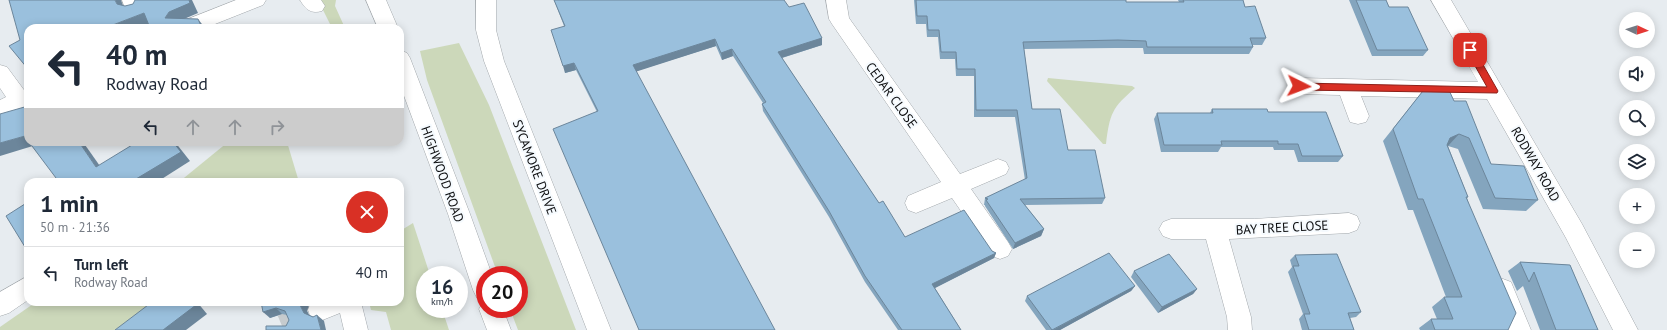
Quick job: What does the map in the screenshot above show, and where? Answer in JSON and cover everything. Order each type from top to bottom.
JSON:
[{"type":"street","points":[[208,24],[219,22],[256,0]]},
{"type":"street","points":[[376,0],[386,24]]},
{"type":"street","name":"SYCAMORE DRIVE","points":[[486,0],[486,30],[494,61],[599,330]]},
{"type":"street","name":"CEDAR CLOSE","points":[[836,0],[839,19],[1000,249]]},
{"type":"street","name":"RODWAY ROAD","points":[[1441,0],[1574,231],[1626,330]]},
{"type":"street","name":"HIGHWOOD ROAD","points":[[404,69],[459,214],[477,266]]},
{"type":"street","points":[[0,73],[24,99],[0,109]]},
{"type":"street","points":[[1299,86],[1494,91]]},
{"type":"street","points":[[1348,88],[1358,116]]},
{"type":"street","points":[[916,203],[998,168]]},
{"type":"street","name":"BAY TREE CLOSE","points":[[1171,229],[1254,230],[1349,223]]},
{"type":"street","name":"BAY TREE CLOSE","points":[[1215,229],[1239,317],[1240,330]]},
{"type":"street","points":[[1495,271],[1519,330]]},
{"type":"street","points":[[0,305],[24,290]]},
{"type":"street","points":[[350,306],[356,330]]},
{"type":"street","points":[[495,318],[499,330]]},
{"type":"green space","points":[[318,0],[336,0],[335,6],[343,24],[330,24]]},
{"type":"green space","points":[[459,43],[489,105],[576,330],[518,330],[513,318],[528,318],[528,266],[495,266],[427,80],[420,51]]},
{"type":"green space","points":[[1048,78],[1132,86],[1135,88],[1121,101],[1113,112],[1106,144],[1103,144],[1047,81]]},
{"type":"green space","points":[[223,146],[288,146],[298,178],[184,178]]},
{"type":"green space","points":[[413,223],[427,266],[416,266],[416,318],[445,318],[449,330],[391,330],[386,312],[371,310],[370,306],[404,306],[404,229]]},
{"type":"green space","points":[[30,306],[148,306],[115,330],[0,330],[0,327]]},
{"type":"building","points":[[9,0],[115,0],[117,4],[125,6],[133,4],[135,0],[189,0],[190,3],[169,12],[165,18],[198,19],[200,24],[148,24],[144,13],[115,24],[24,24],[24,64],[9,46],[20,40]]},
{"type":"building","points":[[554,0],[784,0],[789,7],[804,3],[822,38],[778,52],[879,203],[883,201],[905,237],[964,210],[992,251],[996,253],[932,284],[961,330],[902,330],[865,276],[829,211],[762,104],[766,102],[732,49],[721,53],[715,39],[633,65],[775,330],[639,330],[553,129],[598,111],[574,63],[563,66],[551,30],[565,26]]},
{"type":"building","points":[[916,0],[1126,0],[1126,2],[1184,2],[1183,0],[1243,0],[1245,7],[1255,6],[1266,38],[1250,38],[1253,47],[1147,47],[1146,41],[1118,40],[1023,42],[1032,109],[1060,109],[1068,150],[1095,150],[1105,198],[1020,199],[1044,229],[1015,243],[986,200],[988,199],[985,198],[1027,178],[1017,110],[976,110],[975,69],[957,69],[956,52],[941,52],[939,30],[928,30],[927,16],[917,16]]},
{"type":"building","points":[[1356,0],[1386,0],[1389,7],[1408,7],[1428,50],[1377,50]]},
{"type":"building","points":[[1426,87],[1448,88],[1454,101],[1466,101],[1491,164],[1524,166],[1538,200],[1495,198],[1469,138],[1459,134],[1450,138],[1447,145],[1468,197],[1466,197],[1516,313],[1508,330],[1435,330],[1431,319],[1453,319],[1444,297],[1462,297],[1423,199],[1418,199],[1393,129]]},
{"type":"building","points":[[24,107],[24,136],[0,143],[0,114]]},
{"type":"building","points":[[1212,109],[1267,109],[1268,112],[1326,112],[1343,156],[1302,156],[1298,144],[1278,144],[1278,141],[1221,141],[1222,145],[1164,145],[1157,113],[1213,113]]},
{"type":"building","points":[[32,146],[82,146],[96,167],[130,146],[176,146],[181,152],[138,178],[56,178]]},
{"type":"building","points":[[24,205],[24,245],[6,216]]},
{"type":"building","points":[[1109,253],[1135,286],[1052,330],[1027,296]]},
{"type":"building","points":[[1169,254],[1197,289],[1162,307],[1134,271]]},
{"type":"building","points":[[1337,254],[1361,312],[1348,313],[1354,330],[1309,330],[1304,314],[1310,314],[1293,266],[1299,266],[1295,255]]},
{"type":"building","points":[[1520,262],[1570,265],[1598,330],[1556,330],[1534,272],[1529,282]]},
{"type":"building","points":[[147,306],[195,306],[163,330],[115,330]]},
{"type":"building","points":[[262,306],[300,306],[304,313],[313,317],[317,315],[321,330],[266,330],[266,326],[286,326],[289,320],[285,311],[276,308],[263,312]]},
{"type":"tunnel","points":[[282,326],[320,310]]},
{"type":"route","points":[[1299,86],[1494,91],[1470,50]]}]
